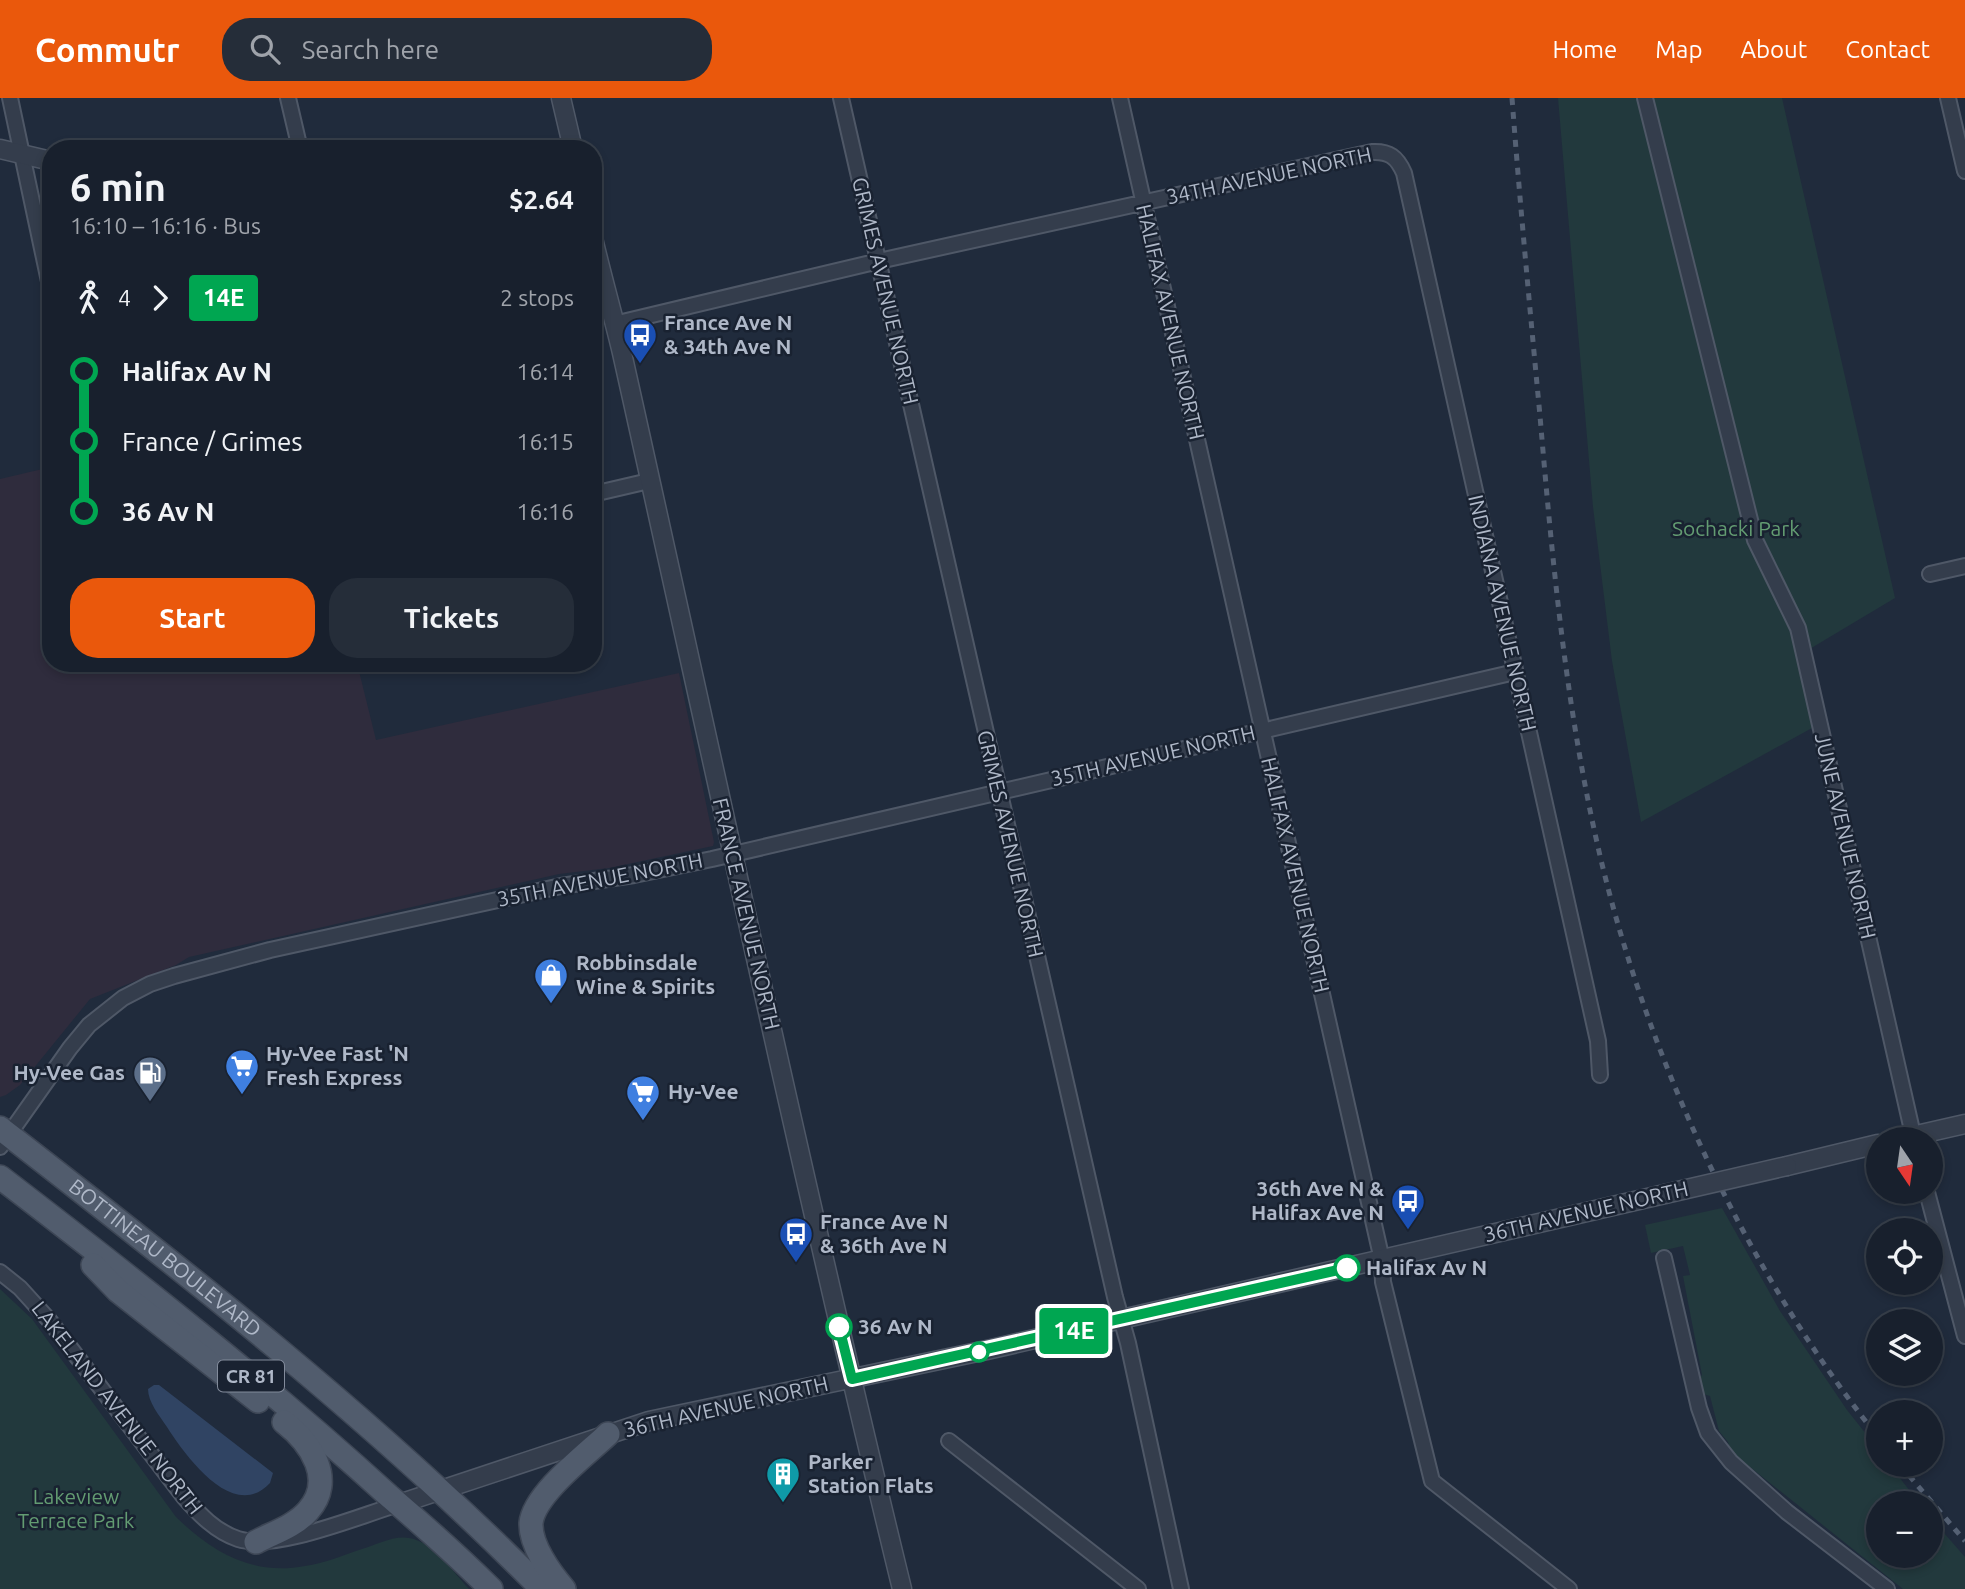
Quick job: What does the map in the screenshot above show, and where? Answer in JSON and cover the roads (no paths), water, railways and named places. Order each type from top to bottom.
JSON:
[{"type":"main road","name":"BOTTINEAU BOULEVARD","points":[[3,1137],[297,1364],[403,1455],[481,1527],[542,1589]]},
{"type":"main road","name":"BOTTINEAU BOULEVARD","points":[[0,1177],[230,1358],[331,1443],[491,1589]]},
{"type":"main road","points":[[35,1204],[118,1291],[299,1434],[310,1447],[317,1460],[320,1478],[317,1496],[308,1511],[293,1523],[256,1542]]},
{"type":"main road","points":[[564,1589],[541,1556],[534,1539],[531,1523],[535,1508],[546,1493],[608,1434]]},
{"type":"street","points":[[10,98],[42,248]]},
{"type":"street","points":[[288,98],[298,140]]},
{"type":"street","points":[[561,98],[571,140]]},
{"type":"street","name":"GRIMES AVENUE NORTH","points":[[841,98],[998,792],[1128,1343],[1181,1589]]},
{"type":"street","name":"HALIFAX AVENUE NORTH","points":[[1120,98],[1382,1259],[1383,1282],[1432,1481],[1569,1589]]},
{"type":"street","name":"JUNE AVENUE NORTH","points":[[1645,98],[1755,540],[1798,628],[1906,1127]]},
{"type":"street","points":[[1948,98],[1965,170]]},
{"type":"street","points":[[0,149],[42,159]]},
{"type":"street","name":"34TH AVENUE NORTH","points":[[612,319],[1372,152],[1383,151],[1392,155]]},
{"type":"street","name":"INDIANA AVENUE NORTH","points":[[1392,155],[1404,173],[1598,1041],[1600,1075]]},
{"type":"street","name":"FRANCE AVENUE NORTH","points":[[602,276],[731,854],[902,1589]]},
{"type":"street","points":[[602,307],[612,319]]},
{"type":"street","points":[[602,492],[649,481]]},
{"type":"street","points":[[1930,574],[1965,566]]},
{"type":"street","name":"35TH AVENUE NORTH","points":[[3,1137],[89,1025],[123,998],[150,984],[174,976],[270,950],[531,892],[634,875],[731,854],[1515,672]]},
{"type":"street","points":[[1943,1129],[1965,1124]]},
{"type":"street","name":"36TH AVENUE NORTH","points":[[399,1504],[649,1421],[1121,1320],[1866,1147]]},
{"type":"street","points":[[1930,1204],[1965,1336]]},
{"type":"street","points":[[1664,1258],[1699,1409],[1708,1433],[1731,1462],[1787,1512],[1887,1589]]},
{"type":"street","name":"LAKELAND AVENUE NORTH","points":[[0,1272],[20,1288],[49,1320],[184,1497],[202,1517],[237,1539],[279,1541],[399,1504]]},
{"type":"street","points":[[949,1441],[1138,1589]]},
{"type":"water","points":[[159,1385],[273,1473],[270,1483],[256,1493],[241,1495],[211,1481],[185,1453],[154,1408],[148,1389]]},
{"type":"railway","points":[[1512,98],[1549,522],[1561,628],[1585,786],[1616,917],[1670,1075],[1704,1153],[1742,1229],[1784,1302],[1829,1372],[1866,1421]]},
{"type":"railway","points":[[1910,1477],[1965,1541]]},
{"type":"place","name":"France Ave N & 34th Ave N","points":[[640,365]]},
{"type":"place","name":"Robbinsdale Wine & Spirits","points":[[551,1005]]},
{"type":"place","name":"Hy-Vee Fast 'N Fresh Express","points":[[242,1096]]},
{"type":"place","name":"Hy-Vee Gas","points":[[150,1103]]},
{"type":"place","name":"Hy-Vee","points":[[643,1122]]},
{"type":"place","name":"36th Ave N & Halifax Ave N","points":[[1408,1231]]},
{"type":"place","name":"France Ave N & 36th Ave N","points":[[796,1264]]},
{"type":"place","name":"Halifax Av N","points":[[1347,1268]]},
{"type":"place","name":"36 Av N","points":[[839,1327]]},
{"type":"place","name":"Parker Station Flats","points":[[783,1504]]},
{"type":"park label","name":"Sochacki Park","points":[[1736,529]]},
{"type":"park label","name":"Lakeview Terrace Park","points":[[76,1509]]}]
